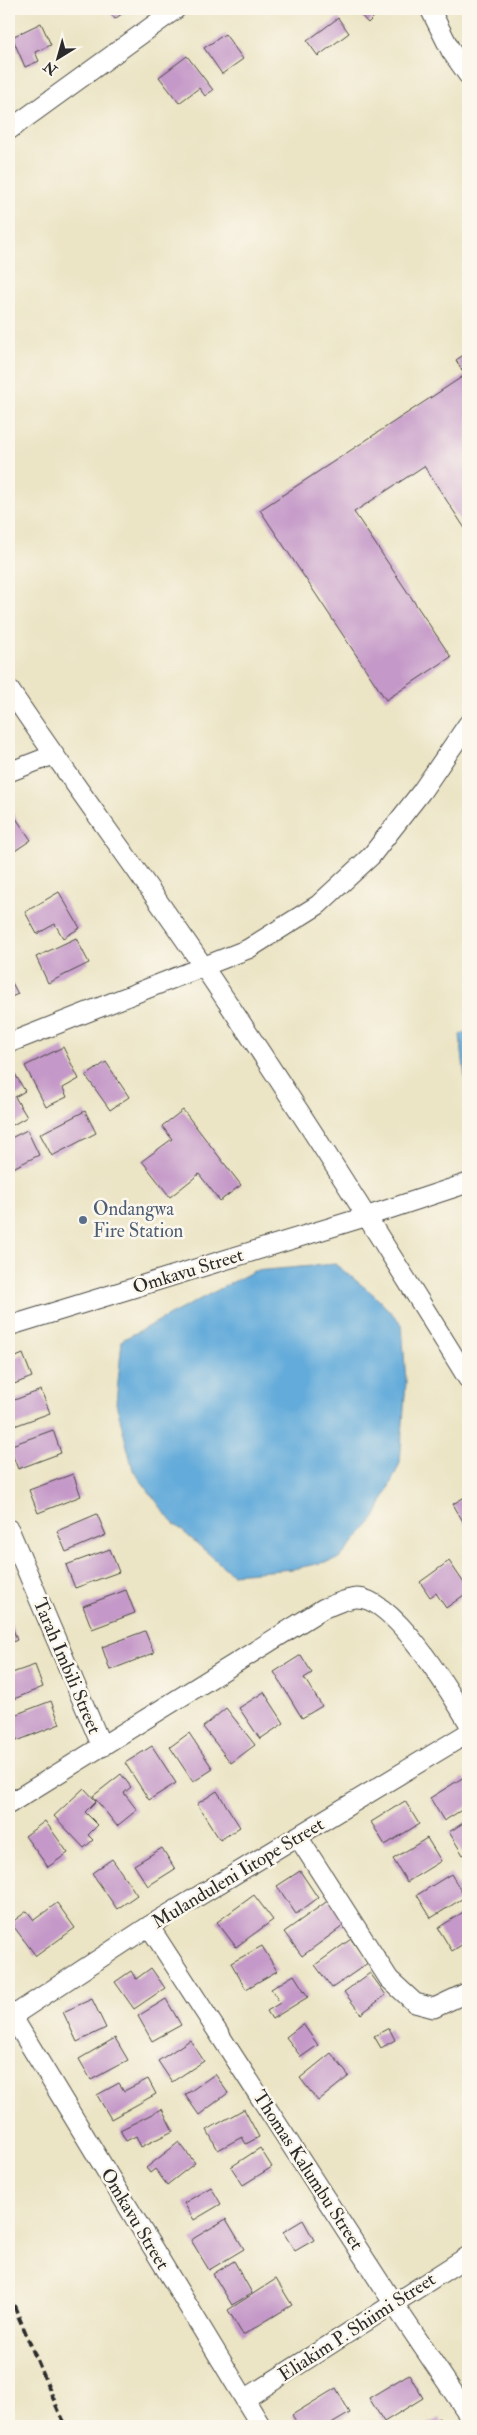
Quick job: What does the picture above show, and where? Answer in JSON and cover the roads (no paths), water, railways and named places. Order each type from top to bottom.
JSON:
[{"type":"street","points":[[9,130],[176,9]]},
{"type":"street","points":[[430,9],[444,33],[451,51],[468,75]]},
{"type":"street","points":[[9,689],[53,755],[204,968],[368,1216],[468,1379]]},
{"type":"street","points":[[9,1042],[248,950],[318,905],[371,856],[422,791],[468,724]]},
{"type":"street","points":[[9,772],[53,755]]},
{"type":"street","name":"Omkavu Street","points":[[9,1326],[368,1216],[468,1182]]},
{"type":"street","name":"Tarah Imbili Street","points":[[9,1529],[102,1747]]},
{"type":"street","points":[[9,1804],[324,1608],[357,1598],[378,1603],[427,1656],[468,1722]]},
{"type":"street","name":"Mulanduleni Iitope Street","points":[[10,2014],[149,1926],[468,1733]]},
{"type":"street","points":[[298,1837],[389,1980],[415,2003],[434,2008],[468,1992]]},
{"type":"street","name":"Thomas Kalumbu Street","points":[[149,1926],[394,2304],[468,2414]]},
{"type":"street","name":"Omkavu Street","points":[[10,2014],[261,2426]]},
{"type":"street","name":"Eliakim P. Shiimi Street","points":[[245,2399],[468,2256]]},
{"type":"water","points":[[468,1030],[468,1103],[460,1035]]},
{"type":"water","points":[[335,1264],[373,1294],[402,1324],[406,1382],[400,1463],[375,1518],[339,1559],[293,1569],[232,1574],[171,1521],[133,1470],[116,1403],[122,1340],[254,1271]]},
{"type":"railway","points":[[9,2294],[65,2426]]},
{"type":"place","name":"Ondangwa Fire Station","points":[[83,1220]]}]
